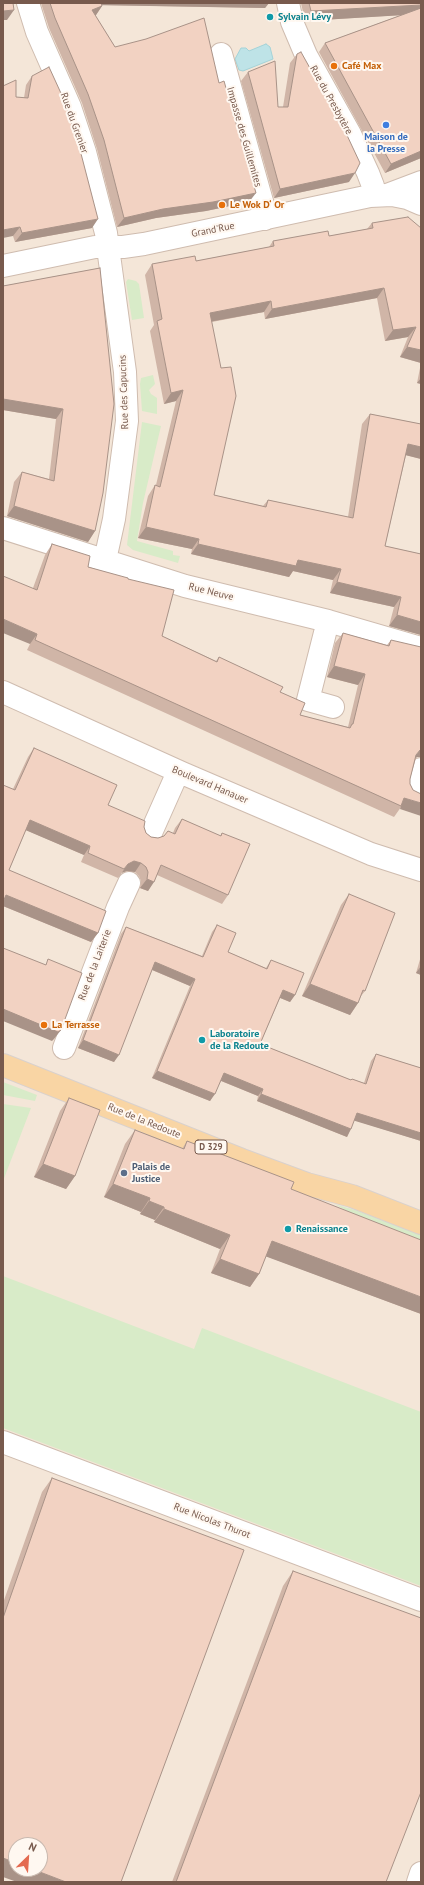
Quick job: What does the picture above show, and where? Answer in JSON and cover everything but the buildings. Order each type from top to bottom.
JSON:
[{"type":"main road","name":"Rue de la Redoute","points":[[3,1065],[256,1165],[307,1184],[352,1196],[421,1223]]},
{"type":"street","name":"Rue du Grenier","points":[[28,3],[37,32],[70,107],[85,152],[97,195],[108,247]]},
{"type":"street","name":"Rue du Presbytère","points":[[288,3],[292,22],[306,55],[350,134],[378,196]]},
{"type":"street","name":"Impasse des Guillemites","points":[[221,54],[263,205],[265,219]]},
{"type":"street","name":"Grand'Rue","points":[[3,266],[96,247],[123,247],[144,244],[378,196],[421,180]]},
{"type":"street","points":[[378,196],[402,197],[421,204]]},
{"type":"street","name":"Rue des Capucins","points":[[104,560],[114,519],[127,421],[125,372],[108,247]]},
{"type":"street","name":"Rue Neuve","points":[[3,528],[185,586],[328,621],[421,648]]},
{"type":"street","points":[[328,621],[308,700],[334,707]]},
{"type":"street","name":"Boulevard Hanauer","points":[[3,692],[178,772],[371,854],[421,870]]},
{"type":"street","points":[[415,792],[421,769]]},
{"type":"street","points":[[150,835],[178,772]]},
{"type":"street","name":"Rue de la Laiterie","points":[[64,1048],[128,883]]},
{"type":"street","name":"Rue Nicolas Thurot","points":[[3,1442],[421,1600]]},
{"type":"street","points":[[418,1882],[421,1873]]},
{"type":"shaded area","points":[[3,3],[421,3],[421,1882],[3,1882]]},
{"type":"green space","points":[[128,279],[136,281],[139,284],[144,318],[132,320],[126,282]]},
{"type":"green space","points":[[153,375],[155,384],[149,390],[151,394],[157,398],[157,414],[142,411],[141,378]]},
{"type":"green space","points":[[142,422],[161,426],[143,503],[137,541],[173,551],[173,555],[180,556],[178,563],[133,550],[127,545]]},
{"type":"green space","points":[[3,1082],[37,1095],[35,1101],[3,1095]]},
{"type":"green space","points":[[3,1104],[31,1108],[3,1181]]},
{"type":"green space","points":[[334,1204],[355,1210],[421,1235],[421,1240],[353,1214]]},
{"type":"green space","points":[[3,1276],[194,1349],[202,1328],[421,1412],[421,1586],[3,1428]]},
{"type":"water","points":[[266,44],[270,47],[273,59],[243,71],[239,70],[235,59],[241,48],[246,48],[249,51]]},
{"type":"place","name":"Sylvain Lévy","points":[[270,17]]},
{"type":"place","name":"Café Max","points":[[334,66]]},
{"type":"place","name":"Maison de la Presse","points":[[386,125]]},
{"type":"place","name":"Le Wok D‘ Or","points":[[222,205]]},
{"type":"place","name":"La Terrasse","points":[[44,1025]]},
{"type":"place","name":"Laboratoire de la Redoute","points":[[202,1040]]},
{"type":"place","name":"Palais de Justice","points":[[124,1173]]},
{"type":"place","name":"Renaissance","points":[[288,1229]]}]
